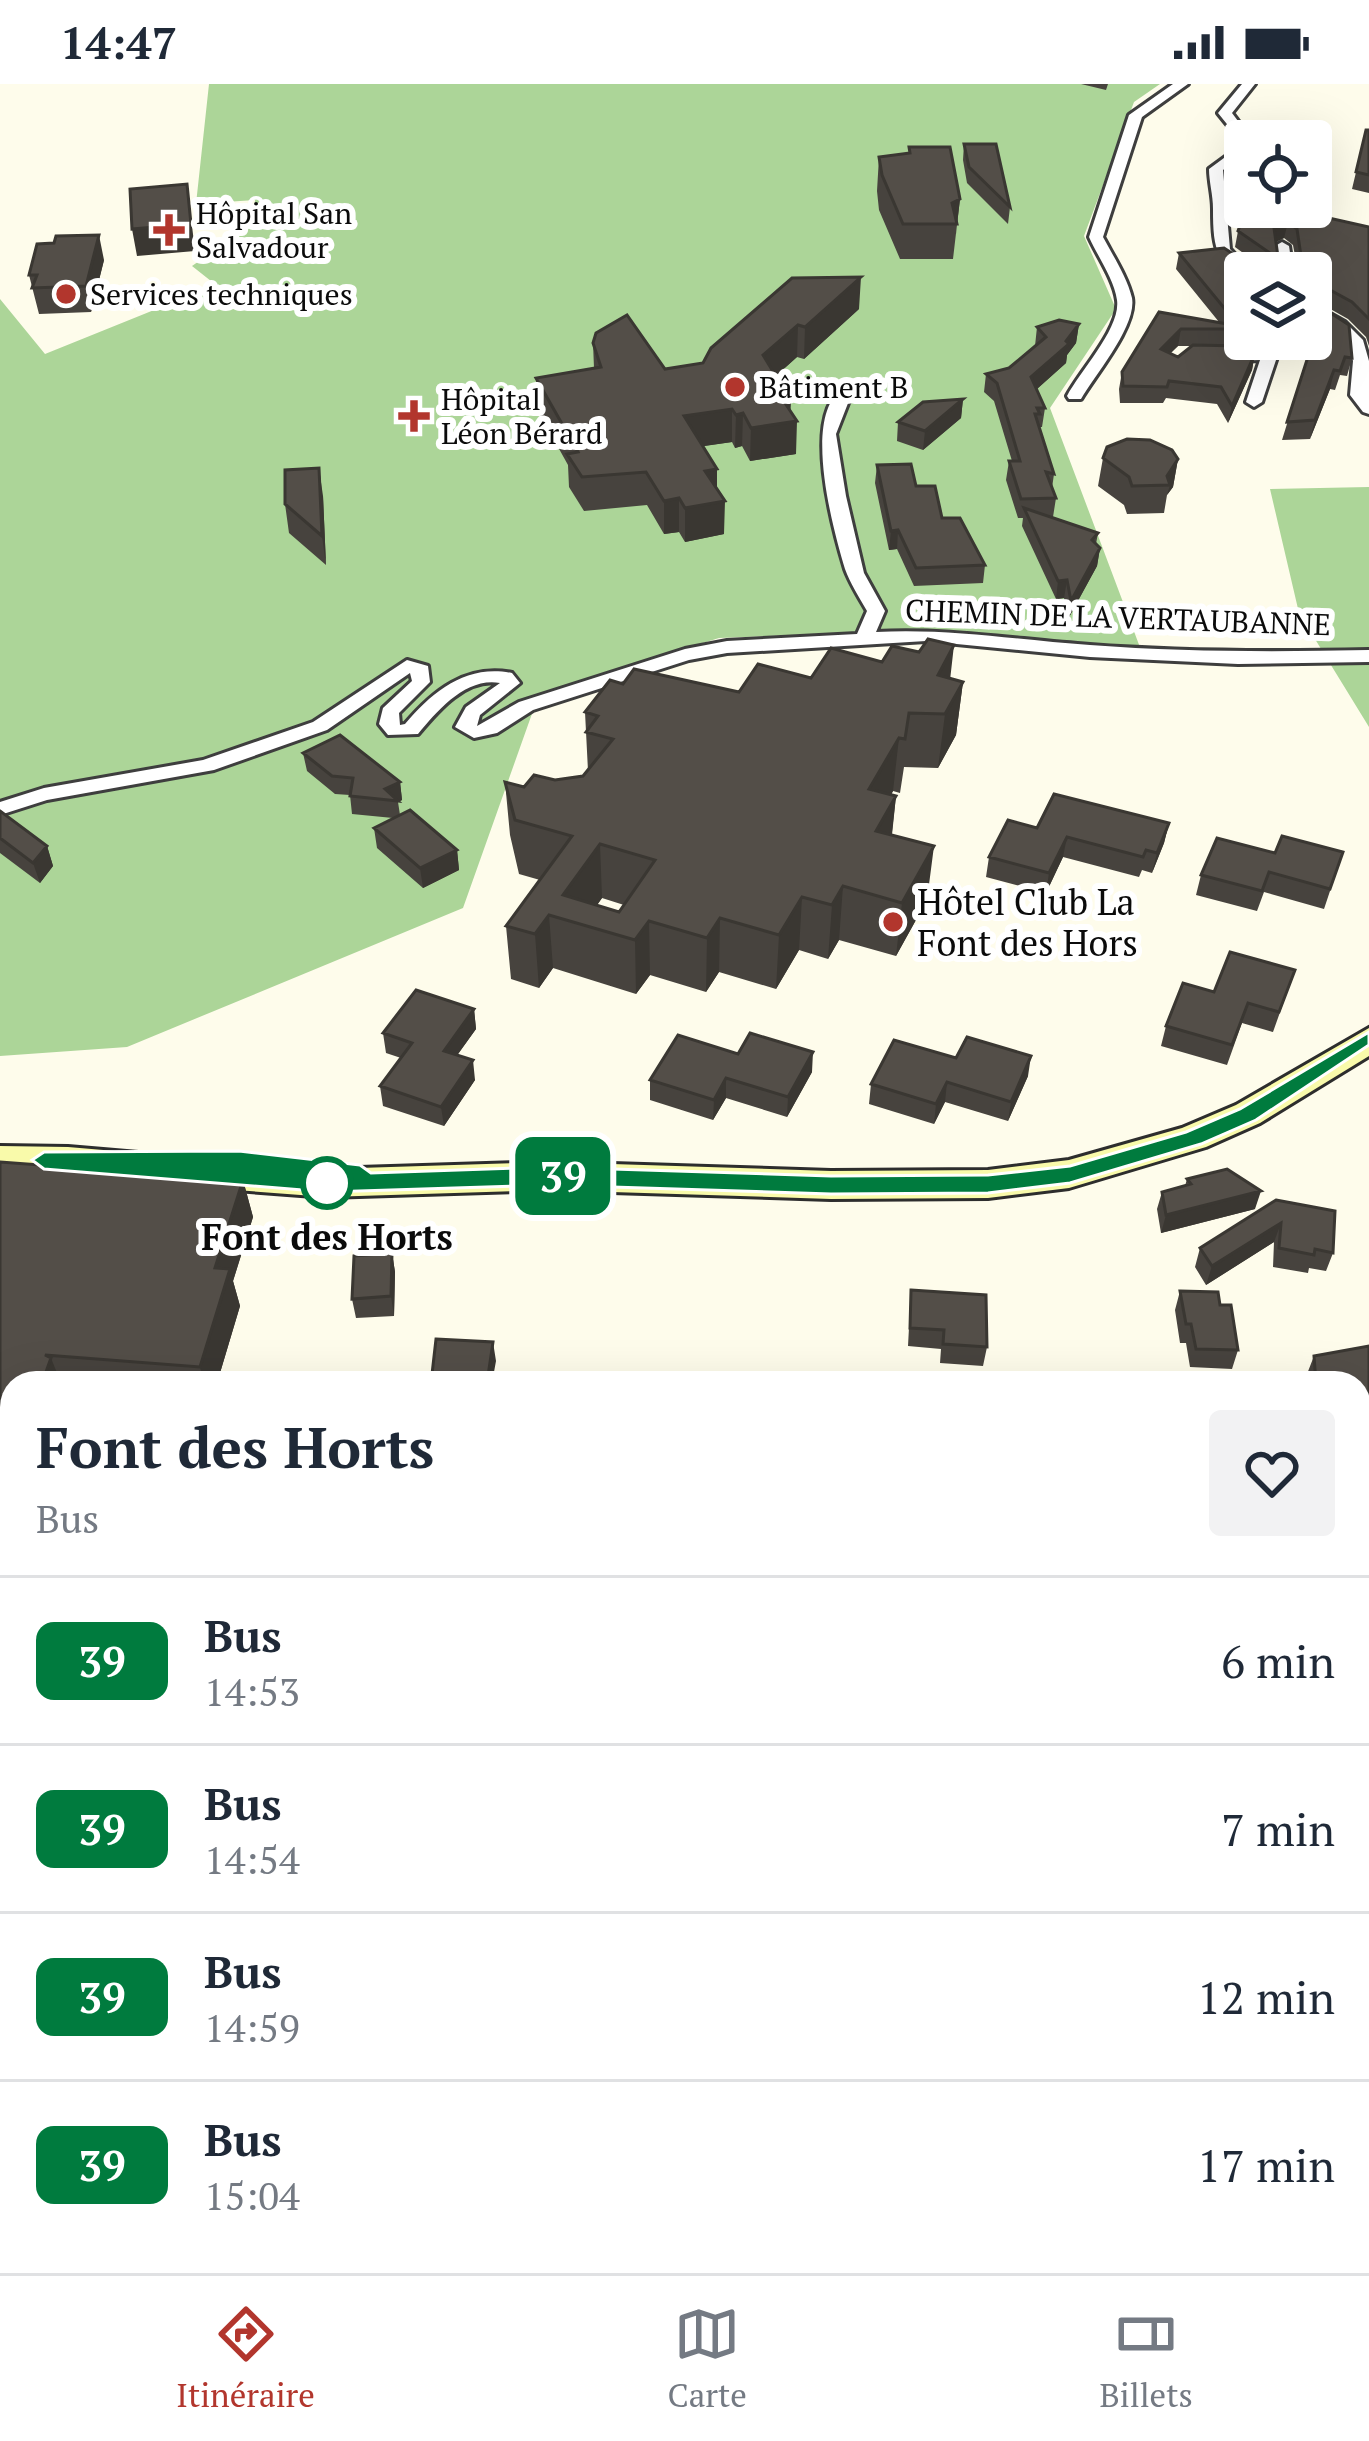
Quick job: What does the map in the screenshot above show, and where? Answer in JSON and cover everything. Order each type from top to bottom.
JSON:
[{"type":"main road","points":[[0,1159],[282,1182],[548,1176],[916,1186],[1070,1174],[1157,1151],[1248,1114],[1369,1040]]},
{"type":"street","points":[[1075,396],[1084,373],[1125,319],[1125,302],[1096,237],[1136,116],[1182,84]]},
{"type":"street","points":[[1229,120],[1225,113],[1249,84]]},
{"type":"street","points":[[1224,162],[1216,169],[1220,208],[1215,230],[1217,243],[1228,252]]},
{"type":"street","points":[[1282,246],[1283,252]]},
{"type":"street","points":[[1332,318],[1346,325],[1364,355],[1358,395],[1369,409]]},
{"type":"street","points":[[1214,355],[1224,354]]},
{"type":"street","points":[[1254,402],[1268,360]]},
{"type":"street","points":[[844,393],[828,434],[855,572],[876,611],[864,639]]},
{"type":"street","name":"CHEMIN DE LA VERTAUBANNE","points":[[0,809],[44,794],[207,766],[320,726],[407,666],[421,670],[421,682],[390,712],[394,731],[411,730],[427,710],[475,676],[506,676],[511,683],[505,691],[480,700],[467,717],[465,727],[474,732],[490,729],[526,706],[685,655],[864,639],[926,635],[1090,651],[1238,658],[1369,656]]},
{"type":"green space","name":"Hôpital Léon Bérard","points":[[209,84],[1160,84],[1134,102],[1084,236],[1116,309],[1050,408],[1141,650],[926,630],[719,638],[539,694],[463,908],[127,1047],[0,1056],[0,299],[45,354],[216,285],[192,266],[254,223],[255,200],[196,204]]},
{"type":"green space","points":[[1369,487],[1369,727],[1299,613],[1270,489]]},
{"type":"building","points":[[1369,130],[1369,175],[1356,172]]},
{"type":"building","points":[[964,144],[996,144],[1010,207],[969,167]]},
{"type":"building","points":[[909,147],[950,147],[960,199],[952,203],[957,224],[903,224],[879,157],[910,153]]},
{"type":"building","points":[[187,184],[191,224],[132,229],[130,189]]},
{"type":"building","points":[[1332,219],[1369,227],[1369,319],[1332,291],[1332,252],[1300,252],[1296,228],[1332,228]]},
{"type":"building","points":[[1239,228],[1274,228],[1277,252],[1269,252]]},
{"type":"building","points":[[99,235],[86,286],[32,288],[37,275],[29,275],[37,244],[54,243],[56,236]]},
{"type":"building","points":[[1224,248],[1230,252],[1224,252],[1224,308],[1179,253]]},
{"type":"building","points":[[861,277],[805,327],[798,325],[763,355],[791,401],[785,403],[797,421],[751,428],[743,413],[736,415],[732,409],[684,416],[717,469],[705,471],[725,501],[685,508],[679,498],[664,501],[646,472],[582,477],[567,454],[578,452],[536,378],[601,367],[593,343],[596,333],[627,315],[665,369],[703,363],[711,348],[792,278]]},
{"type":"building","points":[[1159,312],[1224,323],[1224,329],[1181,329],[1161,349],[1178,357],[1193,345],[1224,346],[1224,360],[1252,360],[1232,406],[1221,387],[1169,381],[1167,387],[1123,386],[1122,372]]},
{"type":"building","points":[[1332,314],[1349,325],[1352,358],[1345,357],[1340,371],[1334,370],[1315,420],[1287,422],[1307,360],[1332,360]]},
{"type":"building","points":[[1059,320],[1079,324],[1066,341],[1069,344],[1031,377],[1045,408],[1037,408],[1040,414],[1035,414],[1054,474],[1046,472],[1056,498],[1021,499],[1009,461],[1020,461],[997,383],[986,374],[1009,368],[1046,337],[1037,327]]},
{"type":"building","points":[[963,399],[925,431],[898,422],[923,402]]},
{"type":"building","points":[[1127,439],[1150,440],[1172,450],[1178,459],[1167,476],[1170,485],[1132,486],[1129,477],[1103,458],[1107,447]]},
{"type":"building","points":[[911,464],[916,486],[935,486],[942,518],[960,518],[985,565],[916,568],[898,530],[891,531],[877,465]]},
{"type":"building","points":[[319,468],[322,536],[285,504],[285,470]]},
{"type":"building","points":[[1024,508],[1098,533],[1092,540],[1100,548],[1071,601],[1067,580],[1058,581]]},
{"type":"building","points":[[928,639],[954,645],[938,675],[963,682],[945,714],[909,713],[905,739],[899,738],[869,789],[896,796],[876,831],[934,846],[902,903],[843,886],[832,905],[802,897],[779,935],[720,918],[707,938],[649,921],[635,940],[549,915],[535,934],[506,926],[572,836],[515,820],[505,782],[524,787],[534,775],[555,780],[583,776],[613,739],[586,732],[598,716],[585,712],[610,680],[623,684],[634,669],[739,692],[758,664],[811,678],[831,648],[882,662],[892,646],[919,652]],"holes":[[[600,844],[655,860],[619,912],[563,895]]]},
{"type":"building","points":[[340,735],[400,782],[385,789],[398,801],[350,796],[353,778],[332,776],[303,753]]},
{"type":"building","points":[[1054,794],[1169,823],[1157,853],[1146,850],[1143,857],[1067,837],[1049,873],[989,857],[1008,820],[1037,828]]},
{"type":"building","points":[[410,810],[457,850],[420,868],[374,828]]},
{"type":"building","points":[[0,811],[47,846],[33,863],[0,838]]},
{"type":"building","points":[[1282,836],[1343,852],[1330,889],[1269,872],[1262,891],[1201,875],[1217,838],[1275,853]]},
{"type":"building","points":[[1230,952],[1295,970],[1279,1012],[1248,1003],[1232,1045],[1166,1026],[1183,983],[1214,992]]},
{"type":"building","points":[[416,990],[474,1009],[444,1051],[473,1060],[441,1107],[380,1086],[412,1043],[383,1033]]},
{"type":"building","points":[[750,1033],[813,1052],[788,1097],[726,1078],[714,1100],[650,1080],[678,1035],[738,1054]]},
{"type":"building","points":[[967,1037],[1031,1056],[1011,1102],[947,1082],[936,1104],[871,1084],[894,1040],[956,1058]]},
{"type":"building","points":[[0,1162],[243,1180],[215,1268],[230,1269],[200,1367],[45,1355],[51,1358],[46,1371],[0,1371]]},
{"type":"building","points":[[1227,1169],[1261,1191],[1166,1215],[1162,1192],[1191,1184],[1187,1179]]},
{"type":"building","points":[[1276,1200],[1335,1211],[1333,1253],[1315,1249],[1314,1255],[1279,1248],[1281,1223],[1212,1266],[1200,1248]]},
{"type":"building","points":[[392,1253],[391,1296],[352,1299],[354,1256]]},
{"type":"building","points":[[911,1290],[986,1295],[987,1347],[943,1344],[944,1330],[910,1328]]},
{"type":"building","points":[[1180,1291],[1218,1292],[1220,1305],[1231,1305],[1238,1350],[1196,1349]]},
{"type":"building","points":[[436,1339],[493,1342],[489,1371],[432,1371]]},
{"type":"building","points":[[1369,1346],[1369,1371],[1315,1371],[1314,1356]]},
{"type":"bus line","name":"39","points":[[360,1173],[288,1162],[44,1160],[282,1182],[548,1176],[831,1185],[988,1184],[1070,1174],[1193,1138],[1248,1114],[1369,1040]]},
{"type":"place","name":"Hôpital San Salvadour","points":[[169,230]]},
{"type":"place","name":"Services techniques","points":[[66,294]]},
{"type":"place","name":"Bâtiment B","points":[[735,387]]},
{"type":"place","name":"Hôpital Léon Bérard","points":[[414,416]]},
{"type":"place","name":"Hôtel Club La Font des Hors","points":[[893,922]]},
{"type":"place","name":"Font des Horts","points":[[327,1183]]}]
